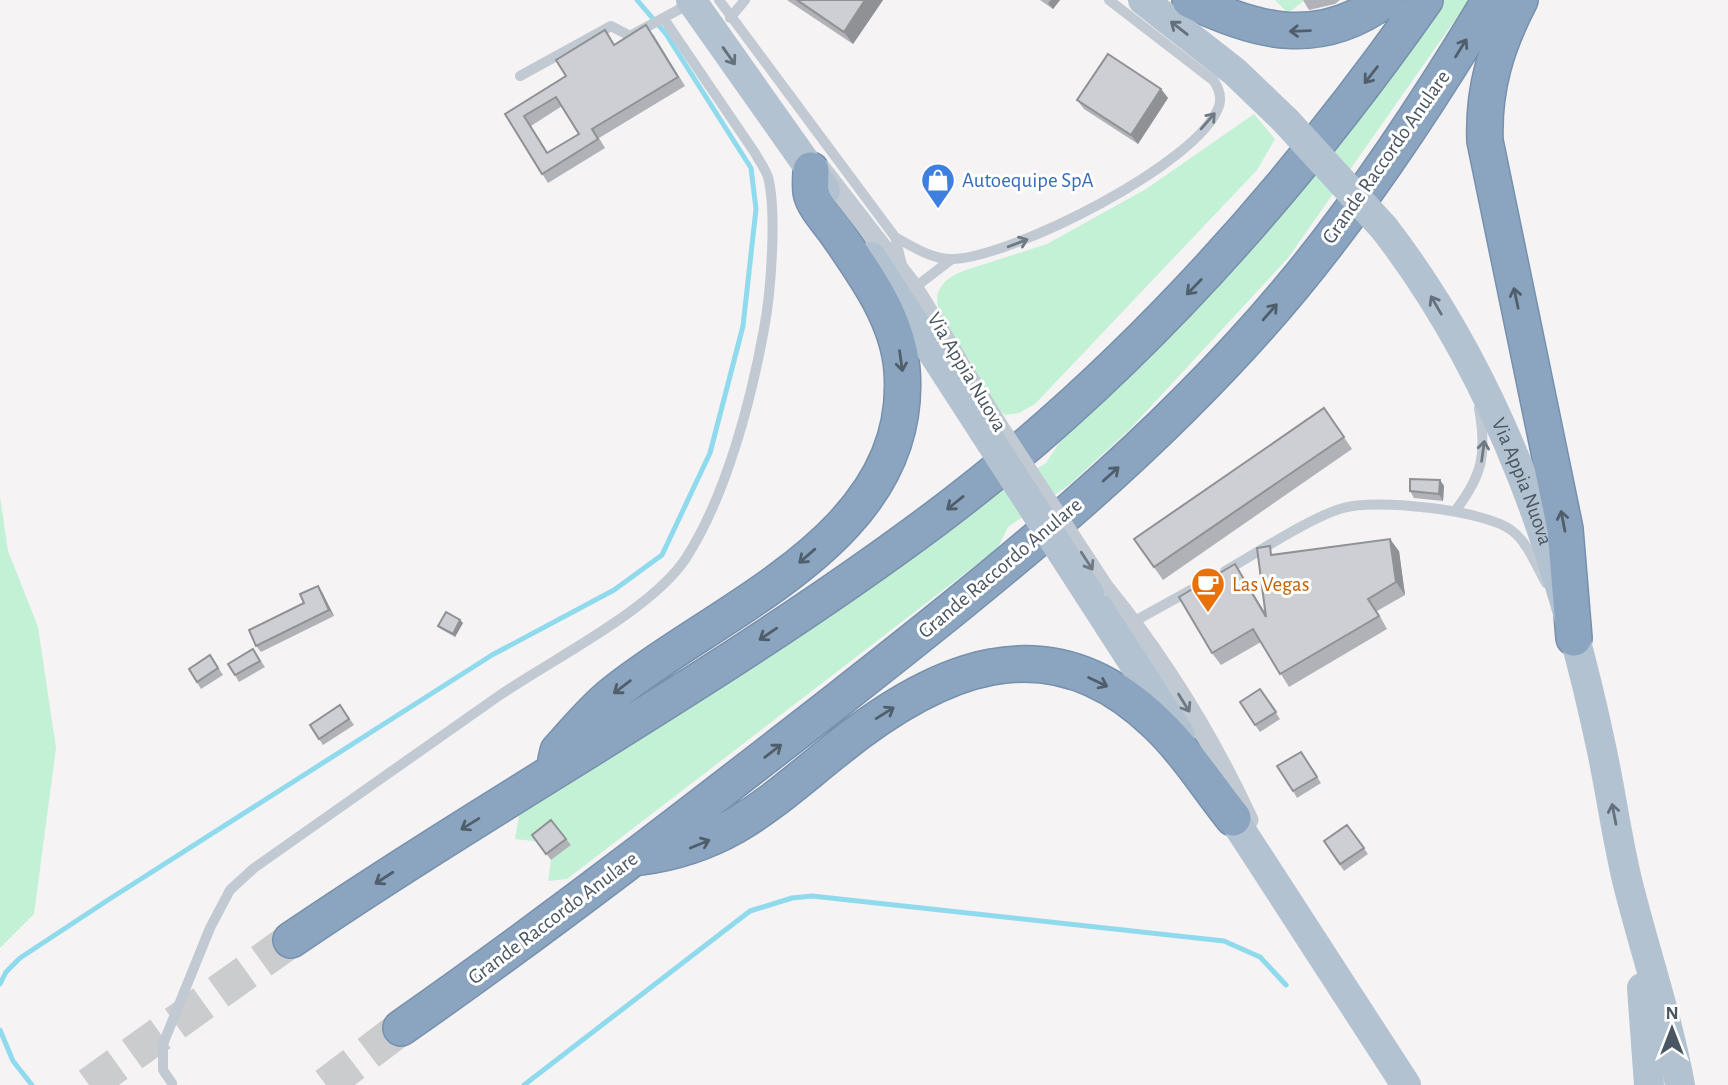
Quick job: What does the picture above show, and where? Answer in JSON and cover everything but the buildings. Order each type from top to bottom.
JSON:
[{"type":"highway","points":[[1190,0],[1242,23],[1297,32],[1338,24],[1366,13],[1385,0]]},
{"type":"highway","points":[[291,940],[701,679],[871,565],[937,517],[1077,402],[1159,323],[1246,231],[1322,139],[1425,0]]},
{"type":"highway","name":"Grande Raccordo Anulare","points":[[401,1028],[516,948],[936,623],[1042,536],[1117,468],[1187,400],[1277,304],[1377,176],[1490,0]]},
{"type":"highway","points":[[1520,0],[1502,36],[1490,76],[1485,99],[1485,141],[1565,529],[1574,638]]},
{"type":"highway","points":[[553,772],[558,751],[611,695],[750,602],[795,566],[855,512],[870,494],[887,462],[901,416],[900,354],[883,307],[811,194],[810,170]]},
{"type":"highway","points":[[634,858],[680,852],[716,837],[762,808],[849,738],[893,708],[949,677],[978,667],[1004,664],[1065,670],[1122,695],[1158,724],[1233,817]]},
{"type":"main road","name":"Via Appia Nuova","points":[[1143,0],[1235,72],[1286,121],[1384,228],[1417,273],[1474,371],[1512,447],[1574,638],[1602,750],[1627,881],[1659,989],[1680,1085]]},
{"type":"main road","name":"Via Appia Nuova","points":[[701,1],[771,115],[990,426],[1097,591],[1233,817],[1406,1085]]},
{"type":"main road","points":[[1627,881],[1645,1010],[1649,1085]]},
{"type":"main road","points":[[1321,952],[1387,1029],[1428,1085]]},
{"type":"street","name":"Via Appia Nuova","points":[[771,115],[842,192],[909,280],[990,426]]},
{"type":"street","name":"Via Appia Nuova","points":[[1097,591],[1133,622],[1224,769],[1287,899]]},
{"type":"lane","points":[[730,18],[745,0]]},
{"type":"lane","points":[[520,76],[611,26],[630,36],[701,1],[730,18],[894,237],[909,280],[952,259],[1008,247],[1084,213],[1182,148],[1219,108],[1220,94],[1214,81],[1109,0]]},
{"type":"lane","points":[[172,1083],[163,1070],[163,1044],[210,928],[230,890],[254,868],[502,694],[644,601],[669,579],[685,559],[718,499],[757,364],[769,303],[771,193],[767,173],[755,153],[664,19]]},
{"type":"lane","points":[[894,237],[923,252],[952,259]]},
{"type":"lane","points":[[1455,511],[1474,487],[1485,439],[1474,371]]},
{"type":"lane","points":[[1216,576],[1346,506],[1376,505],[1455,511],[1512,530],[1530,554],[1574,638]]},
{"type":"lane","points":[[1133,622],[1205,583]]},
{"type":"green space","points":[[1275,0],[1305,0],[1288,13]]},
{"type":"green space","points":[[1442,0],[1469,0],[1288,258],[1130,429],[1069,485],[1008,527],[998,548],[567,879],[548,881],[551,860],[570,845],[515,839],[519,815],[534,801],[977,505],[1046,463],[1063,437],[1215,282],[1311,174],[1401,60]]},
{"type":"green space","points":[[1254,114],[1275,139],[1257,170],[1035,404],[1019,413],[1005,415],[992,404],[983,393],[976,370],[942,317],[938,304],[939,292],[946,281],[963,271],[1047,244],[1146,189]]},
{"type":"green space","points":[[0,497],[8,551],[38,627],[56,748],[34,914],[0,948]]},
{"type":"waterway","points":[[0,984],[6,972],[20,958],[108,900],[492,655],[614,590],[662,555],[710,453],[743,326],[756,209],[751,168],[666,34],[637,0]]},
{"type":"waterway","points":[[524,1085],[750,911],[792,898],[812,896],[1224,941],[1260,957],[1286,985]]},
{"type":"waterway","points":[[0,1030],[13,1061],[32,1085]]},
{"type":"tunnel","points":[[89,1085],[291,940]]},
{"type":"tunnel","points":[[326,1085],[401,1028]]},
{"type":"place","name":"Autoequipe SpA","points":[[938,210]]},
{"type":"place","name":"Las Vegas","points":[[1208,614]]}]
